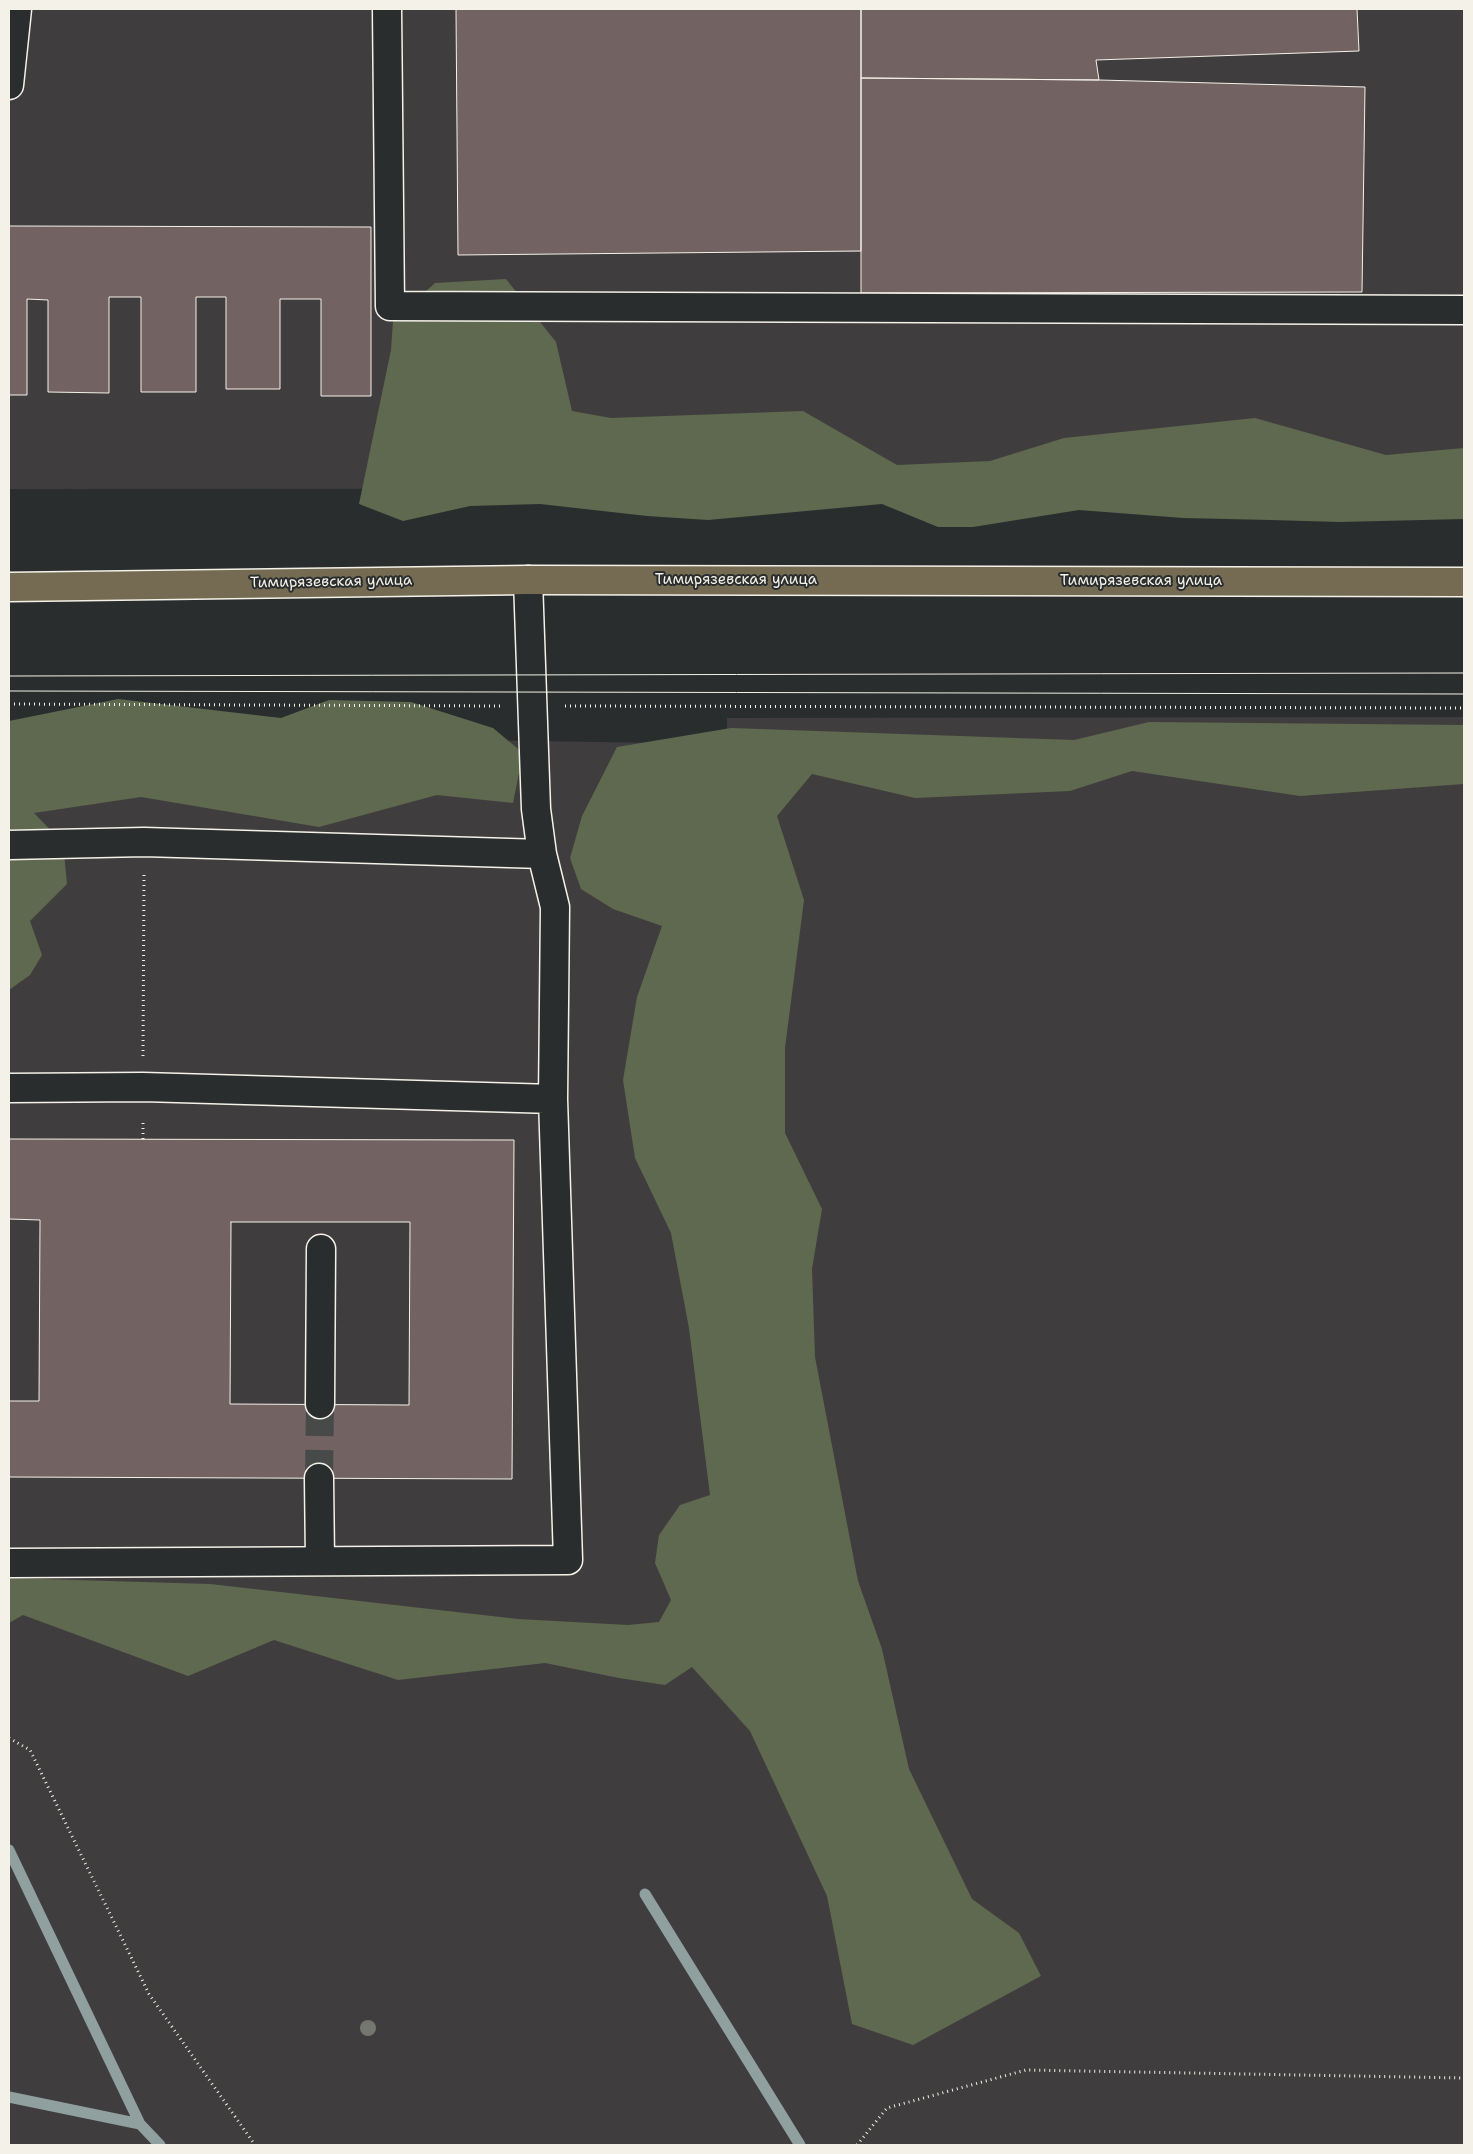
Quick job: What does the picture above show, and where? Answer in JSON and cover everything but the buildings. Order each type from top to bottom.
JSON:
[{"type":"main road","name":"Тимирязевская улица","points":[[9,587],[528,580],[1464,582]]},
{"type":"lane","points":[[9,85],[17,9]]},
{"type":"lane","points":[[387,9],[390,306],[1464,310]]},
{"type":"lane","points":[[9,1563],[568,1560],[552,1099],[555,908],[542,854],[536,809],[528,580]]},
{"type":"lane","points":[[9,844],[144,842],[542,854]]},
{"type":"lane","points":[[9,1088],[143,1087],[552,1099]]},
{"type":"lane","points":[[320,1404],[321,1250]]},
{"type":"lane","points":[[319,1478],[320,1561]]},
{"type":"path","points":[[9,704],[1464,708]]},
{"type":"path","points":[[143,1139],[144,842]]},
{"type":"path","points":[[9,1738],[30,1750],[149,1994],[255,2145]]},
{"type":"path","points":[[857,2145],[887,2108],[1026,2070],[1464,2078]]},
{"type":"shaded area","points":[[9,9],[1464,9],[1464,488],[9,489]]},
{"type":"shaded area","points":[[1464,717],[1464,2145],[9,2145],[9,733],[727,744],[727,718]]},
{"type":"green space","points":[[506,279],[556,342],[572,411],[611,418],[803,411],[897,465],[990,461],[1064,438],[1255,418],[1386,455],[1464,448],[1464,519],[1339,522],[1183,518],[1079,510],[973,527],[938,527],[882,504],[708,520],[647,516],[540,504],[470,506],[403,521],[359,504],[391,350],[393,321],[435,283]]},
{"type":"green space","points":[[118,699],[281,718],[329,700],[411,702],[493,728],[523,753],[513,803],[437,795],[319,827],[141,797],[34,813],[63,843],[67,884],[30,921],[42,955],[30,975],[9,990],[9,721]]},
{"type":"green space","points":[[1149,722],[1464,725],[1464,784],[1300,796],[1132,771],[1070,791],[915,798],[812,774],[777,816],[804,900],[785,1048],[785,1133],[822,1209],[812,1269],[815,1357],[858,1581],[882,1649],[909,1769],[972,1899],[1019,1933],[1041,1976],[913,2045],[852,2024],[827,1896],[750,1731],[692,1667],[665,1685],[545,1663],[398,1680],[274,1640],[188,1676],[23,1615],[9,1623],[9,1578],[210,1584],[518,1619],[628,1625],[659,1622],[671,1600],[655,1563],[659,1535],[680,1505],[710,1495],[689,1328],[671,1233],[635,1158],[623,1080],[637,997],[662,926],[613,909],[581,889],[570,858],[582,816],[617,747],[731,728],[1074,740]]},
{"type":"waterway","points":[[9,1850],[140,2124],[160,2145]]},
{"type":"waterway","points":[[645,1894],[800,2145]]},
{"type":"waterway","points":[[9,2097],[140,2124]]},
{"type":"tunnel","points":[[319,1478],[320,1404]]},
{"type":"tram line","points":[[9,676],[1464,673]]},
{"type":"tram line","points":[[9,691],[1464,694]]}]
